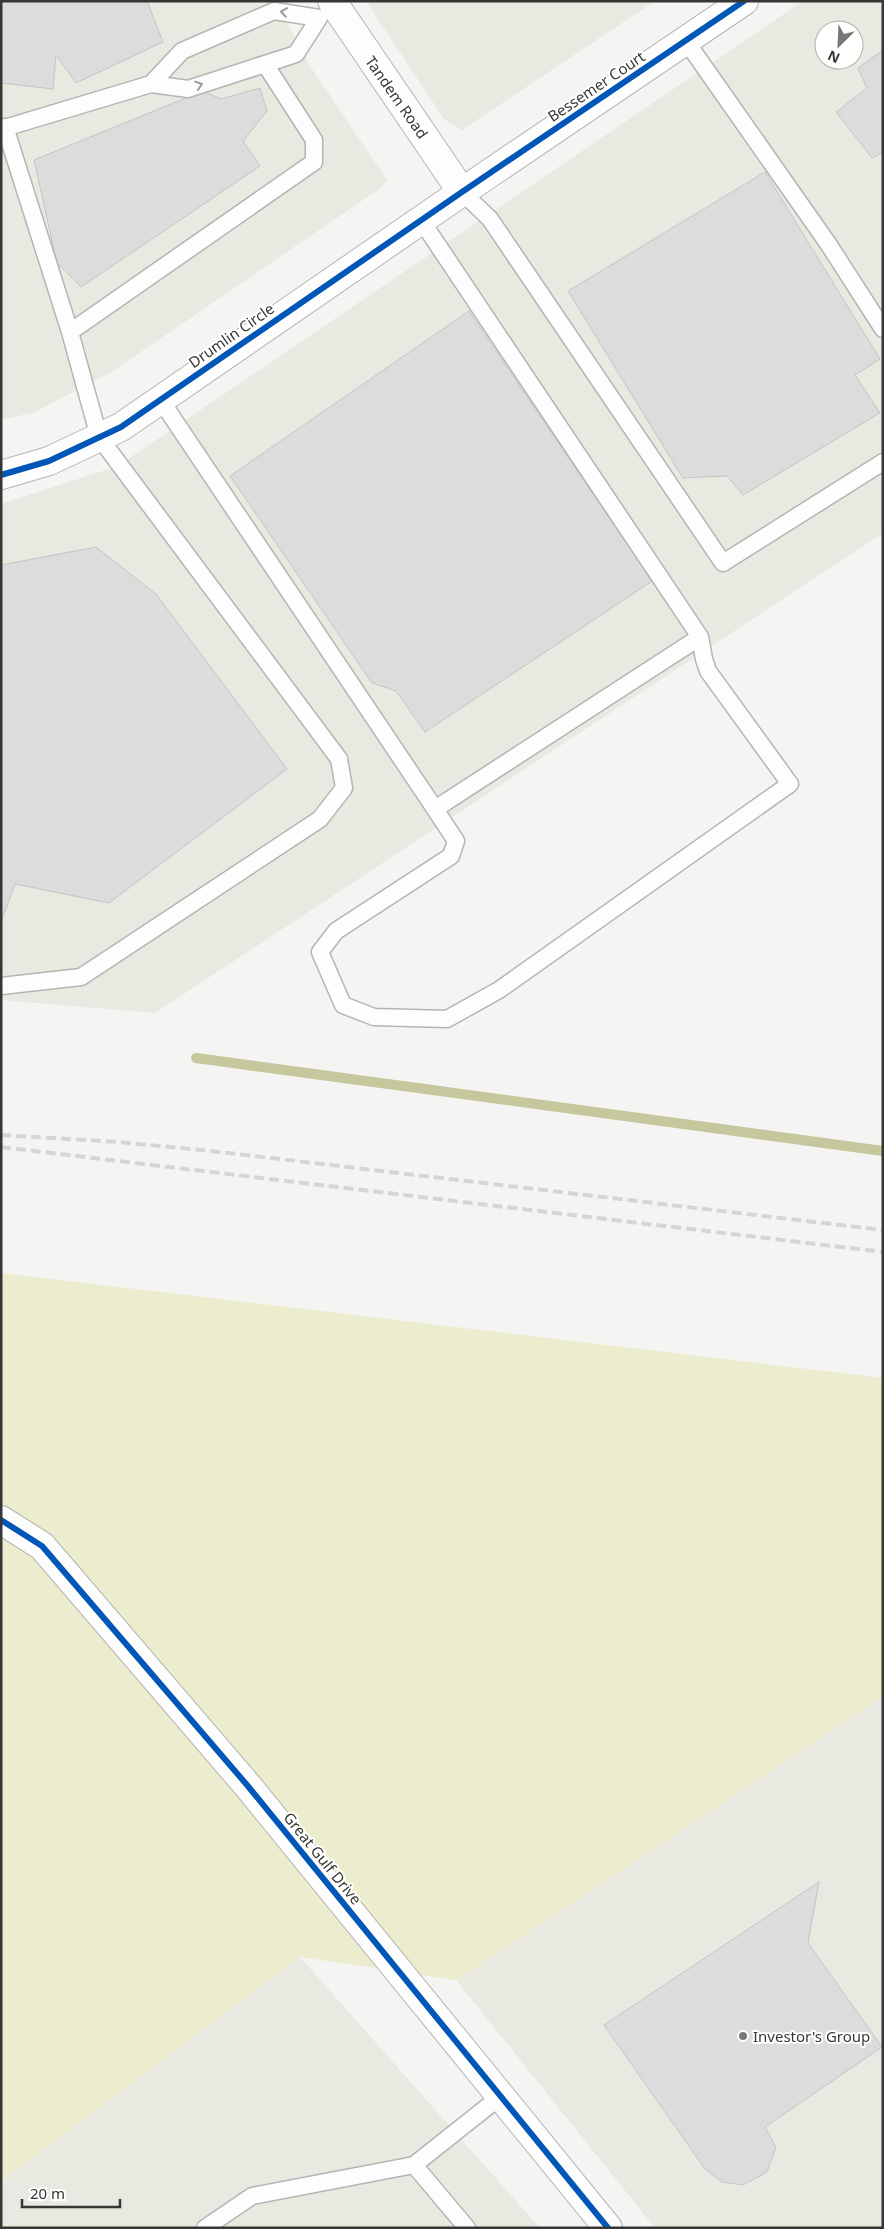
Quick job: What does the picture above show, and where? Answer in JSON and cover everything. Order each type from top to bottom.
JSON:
[{"type":"street","name":"Bessemer Court","points":[[462,192],[744,1]]},
{"type":"street","name":"Tandem Road","points":[[329,9],[462,192]]},
{"type":"street","name":"Drumlin Circle","points":[[1,475],[49,461],[121,427],[462,192]]},
{"type":"street","name":"Great Gulf Drive","points":[[1,1520],[42,1546],[247,1785],[608,2228]]},
{"type":"lane","points":[[1,986],[81,977],[320,820],[344,788],[339,759],[99,437],[70,332],[3,128],[152,84],[188,89],[296,54],[329,9]]},
{"type":"lane","points":[[152,84],[182,51],[274,11],[329,9]]},
{"type":"lane","points":[[686,41],[829,245],[883,329]]},
{"type":"lane","points":[[70,332],[314,162],[314,140],[265,64]]},
{"type":"lane","points":[[462,192],[490,219],[723,563],[883,462]]},
{"type":"lane","points":[[160,399],[456,841],[451,856],[336,931],[320,952],[343,1005],[374,1017],[447,1019],[499,990],[790,784],[708,671],[700,637],[421,220]]},
{"type":"lane","points":[[435,809],[700,637]]},
{"type":"lane","points":[[205,2228],[252,2196],[414,2165],[501,2096]]},
{"type":"lane","points":[[414,2165],[466,2228]]},
{"type":"shaded area","points":[[1,1],[276,1],[308,63],[387,180],[382,187],[113,371],[35,412],[1,420]]},
{"type":"shaded area","points":[[366,1],[655,1],[462,130],[444,119]]},
{"type":"shaded area","points":[[803,1],[883,1],[883,533],[155,1013],[1,1000],[1,504],[118,466]]},
{"type":"shaded area","points":[[883,1697],[883,2228],[655,2228],[456,1980]]},
{"type":"shaded area","points":[[300,1957],[540,2228],[1,2228],[1,2182]]},
{"type":"green space","points":[[1,1273],[883,1378],[883,1697],[456,1980],[300,1957],[1,2182]]},
{"type":"building","points":[[1,1],[147,1],[163,42],[76,83],[56,55],[53,89],[1,83]]},
{"type":"building","points":[[883,50],[883,152],[872,158],[836,112],[867,88],[859,70],[864,70],[864,64]]},
{"type":"building","points":[[260,88],[267,111],[243,141],[260,166],[81,287],[57,263],[34,160],[203,91],[221,99]]},
{"type":"building","points":[[765,172],[880,359],[855,375],[880,413],[743,495],[727,476],[683,478],[568,291]]},
{"type":"building","points":[[469,311],[652,581],[425,732],[396,691],[372,683],[230,476]]},
{"type":"building","points":[[96,547],[156,594],[287,769],[109,903],[15,884],[1,922],[1,565]]},
{"type":"building","name":"Investor's Group","points":[[819,1882],[808,1943],[882,2047],[765,2127],[776,2147],[767,2172],[743,2185],[722,2182],[705,2169],[604,2025]]},
{"type":"waterway","points":[[196,1058],[883,1151]]},
{"type":"railway","points":[[1,1135],[119,1142],[220,1152],[883,1230]]},
{"type":"railway","points":[[1,1147],[883,1252]]},
{"type":"cycle path","points":[[1,475],[49,461],[121,427],[462,192],[744,1]]},
{"type":"cycle path","points":[[1,1520],[42,1546],[247,1785],[608,2228]]},
{"type":"place","name":"Investor's Group","points":[[743,2036]]}]
